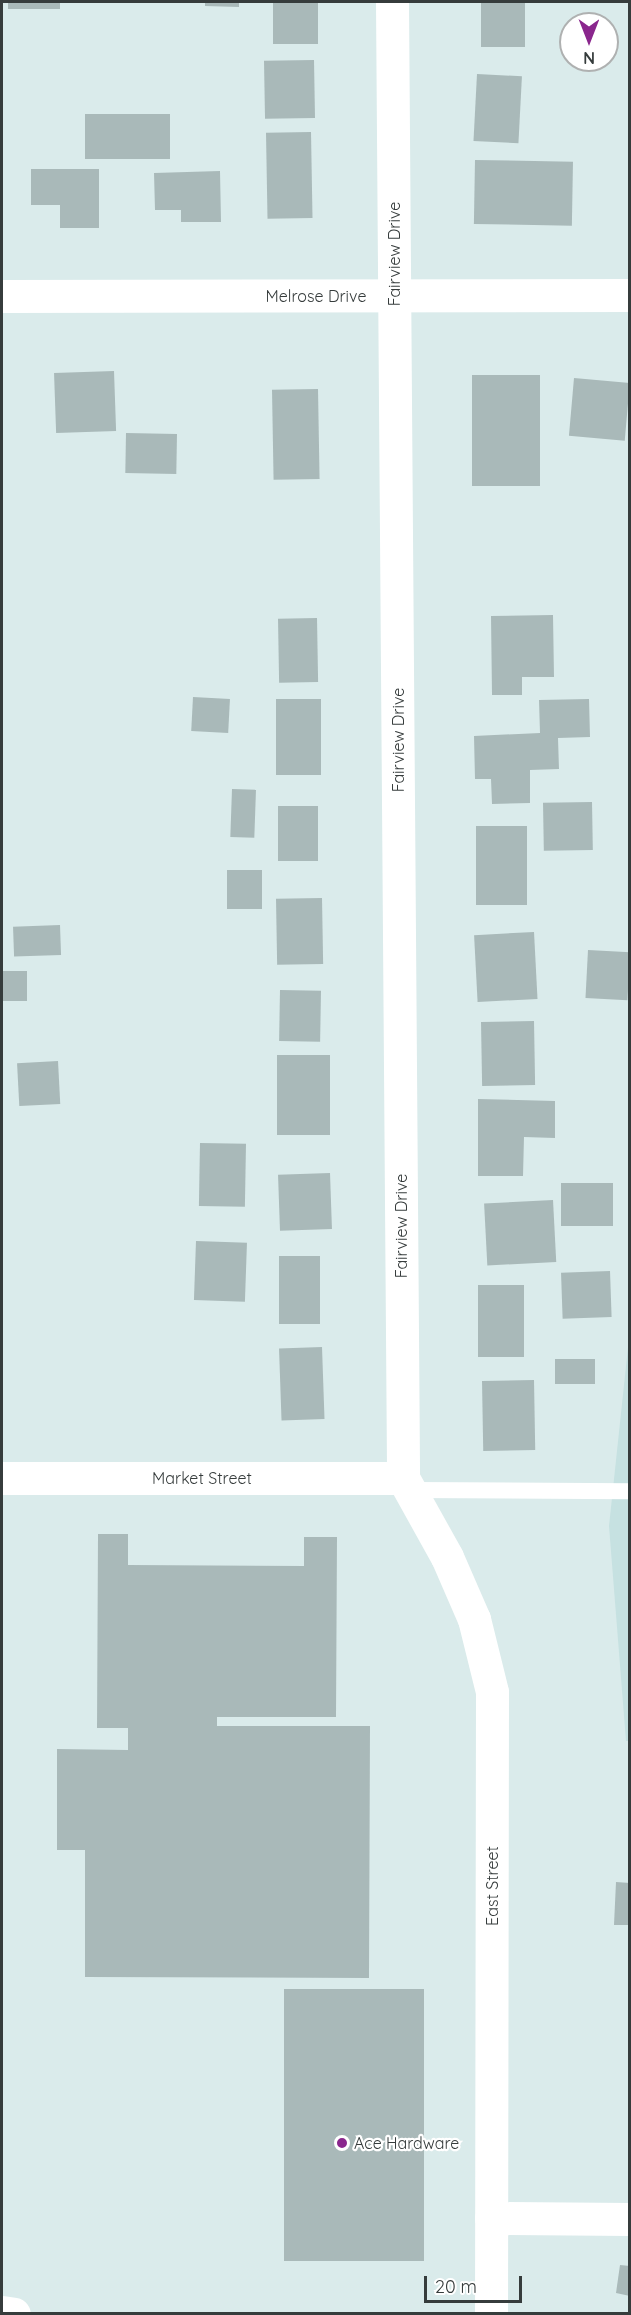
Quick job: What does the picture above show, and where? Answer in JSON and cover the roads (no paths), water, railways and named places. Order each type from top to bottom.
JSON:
[{"type":"street","name":"Fairview Drive","points":[[392,2],[407,1484]]},
{"type":"street","name":"Melrose Drive","points":[[2,296],[630,295]]},
{"type":"street","name":"Market Street","points":[[2,1478],[407,1484]]},
{"type":"street","name":"East Street","points":[[407,1484],[447,1557],[474,1619],[492,1692],[491,2313]]},
{"type":"street","points":[[491,2218],[630,2219]]},
{"type":"street","points":[[2,2312],[14,2313]]},
{"type":"lane","points":[[407,1484],[630,1491]]},
{"type":"place","name":"Ace Hardware","points":[[342,2143]]}]
